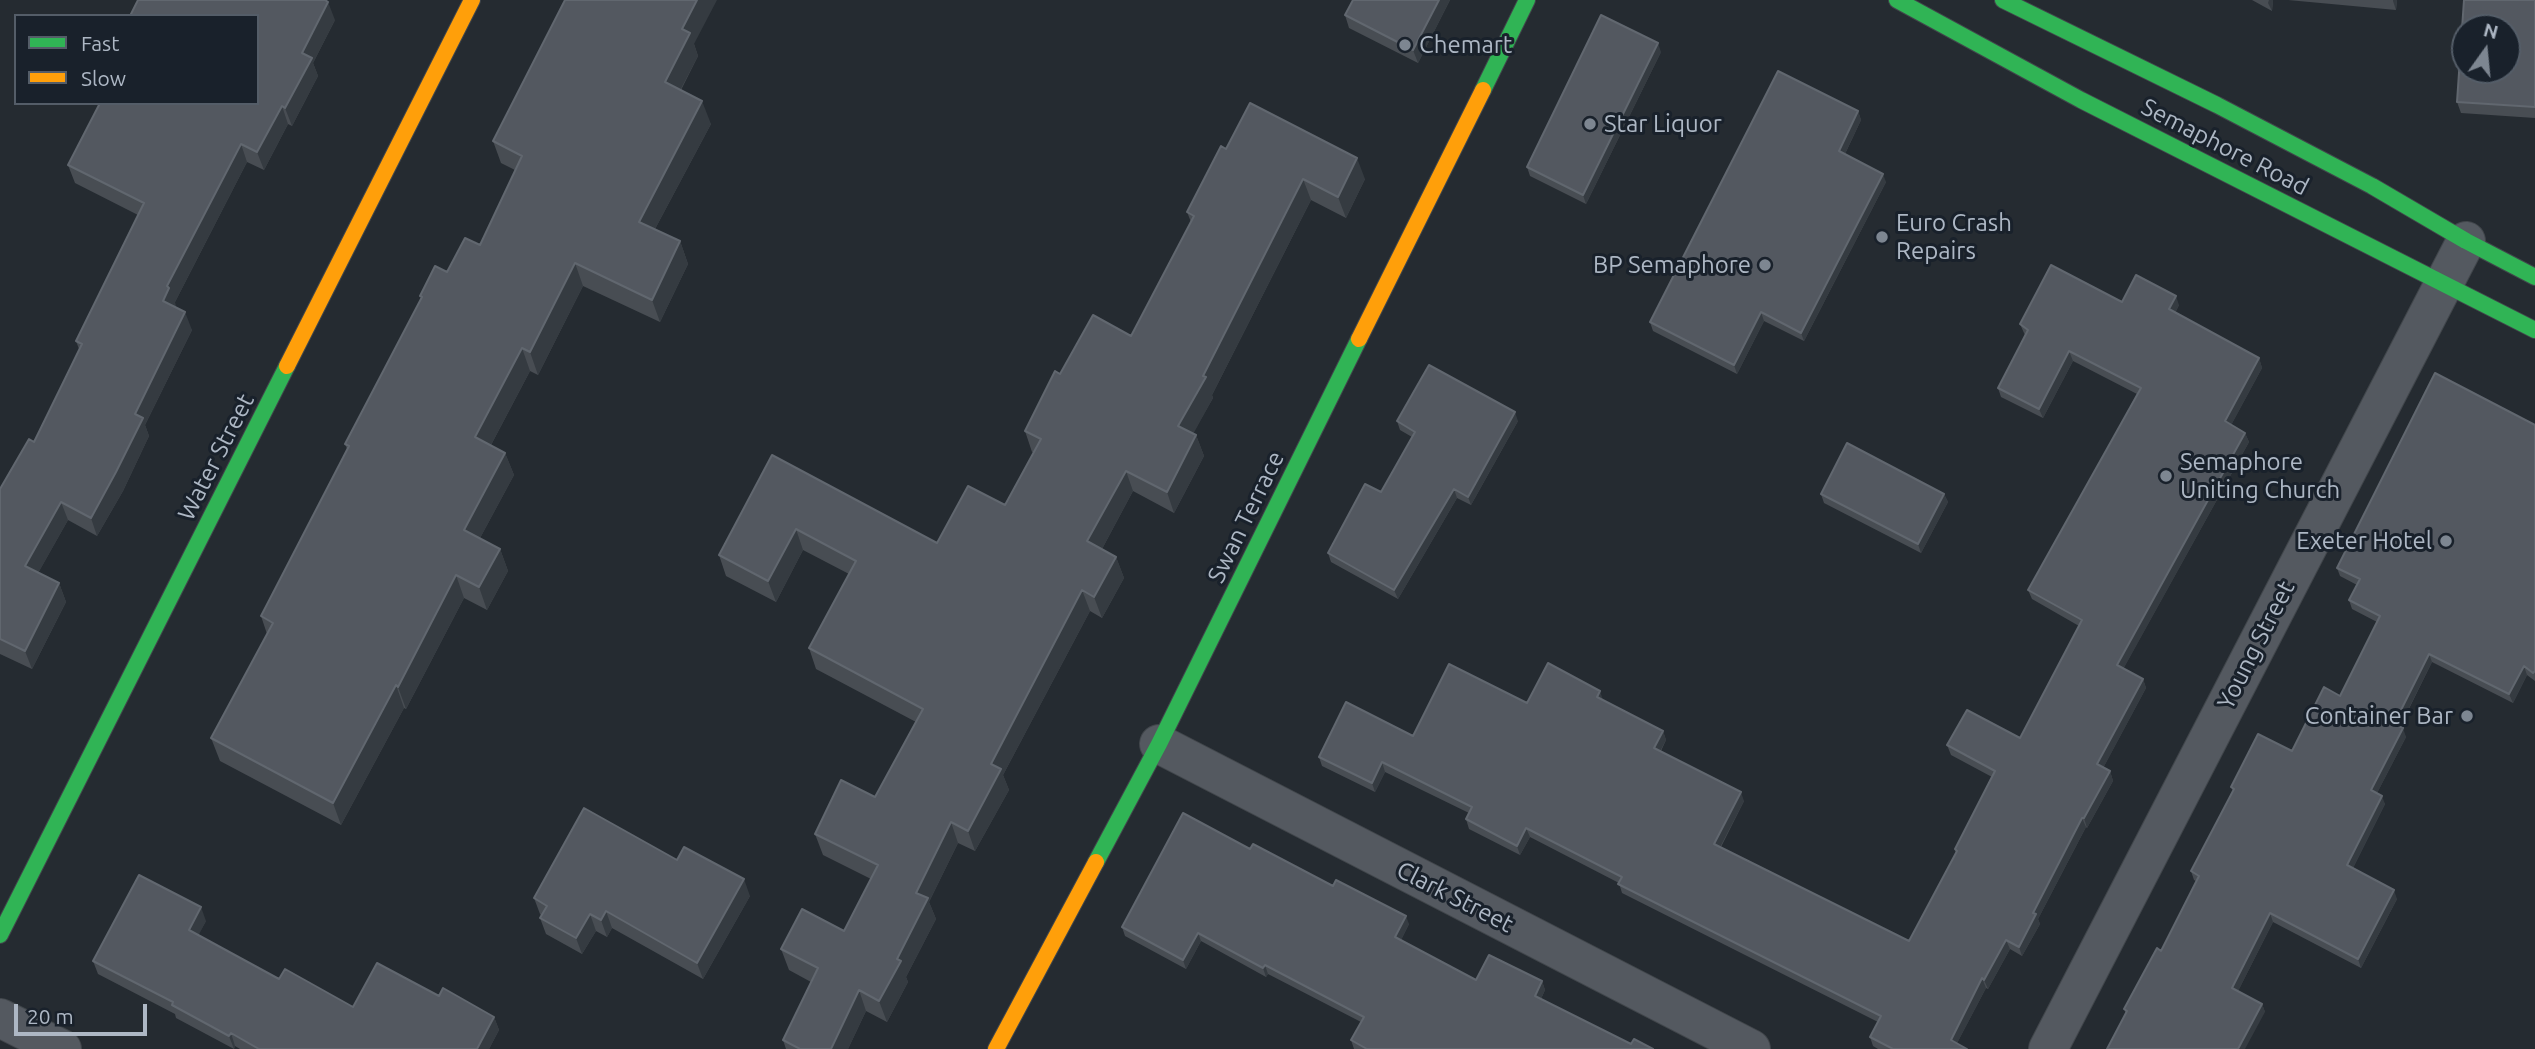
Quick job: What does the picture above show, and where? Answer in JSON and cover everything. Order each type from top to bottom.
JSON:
[{"type":"street","name":"Water Street","points":[[0,935],[472,0]]},
{"type":"street","name":"Swan Terrace","points":[[996,1049],[1159,744],[1527,0]]},
{"type":"street","name":"Semaphore Road","points":[[1897,0],[2081,100],[2535,330]]},
{"type":"street","name":"Semaphore Road","points":[[2003,0],[2348,173],[2535,277]]},
{"type":"street","name":"Young Street","points":[[2048,1049],[2466,241]]},
{"type":"street","name":"Clark Street","points":[[1159,744],[1751,1049]]},
{"type":"street","points":[[0,1018],[62,1049]]},
{"type":"building","points":[[138,0],[328,2],[302,53],[312,58],[285,108],[282,106],[257,152],[241,144],[167,286],[169,288],[163,301],[185,312],[135,414],[143,418],[116,472],[91,518],[61,502],[25,566],[59,583],[25,651],[0,639],[0,489],[29,439],[34,442],[82,344],[76,341],[144,203],[68,165],[99,105],[259,105],[259,14],[131,14]]},
{"type":"building","points":[[565,0],[697,0],[682,29],[690,33],[665,82],[702,101],[639,222],[680,241],[652,300],[575,263],[530,352],[522,348],[475,437],[505,453],[464,530],[500,549],[479,587],[456,575],[398,687],[396,685],[333,803],[211,738],[273,623],[261,616],[349,446],[345,444],[422,297],[420,296],[435,266],[447,272],[465,238],[480,245],[522,156],[493,141]]},
{"type":"building","name":"Chemart","points":[[1353,0],[1439,0],[1413,50],[1345,15]]},
{"type":"building","points":[[2464,0],[2535,0],[2535,107],[2457,102],[2458,84],[2521,84],[2521,14],[2463,14]]},
{"type":"building","name":"Star Liquor","points":[[1601,15],[1658,43],[1583,195],[1527,167]]},
{"type":"building","name":"BP Semaphore","points":[[1778,71],[1858,111],[1839,151],[1883,174],[1801,333],[1761,312],[1734,365],[1650,322]]},
{"type":"building","points":[[1250,103],[1357,158],[1338,197],[1303,179],[1203,376],[1206,377],[1178,426],[1196,435],[1167,492],[1126,471],[1087,541],[1116,557],[1094,597],[1082,590],[991,764],[1001,769],[968,831],[951,822],[916,893],[928,898],[897,959],[901,961],[879,1001],[859,990],[831,1049],[800,1049],[783,1040],[818,968],[781,949],[802,909],[844,931],[878,865],[815,834],[841,780],[875,797],[923,709],[809,648],[856,561],[796,529],[768,581],[719,555],[772,455],[937,543],[968,486],[1005,505],[1041,439],[1025,431],[1055,371],[1060,374],[1093,315],[1131,336],[1194,216],[1187,212],[1221,146],[1226,149]]},
{"type":"building","points":[[2051,265],[2122,302],[2136,275],[2176,296],[2169,309],[2259,358],[2225,421],[2245,433],[2117,665],[2143,679],[2097,764],[2110,771],[2082,818],[2033,913],[2036,914],[2019,947],[2006,940],[1984,980],[1982,978],[1951,1040],[1967,1049],[1893,1049],[1870,1037],[1881,1016],[1618,884],[1622,877],[1526,828],[1517,846],[1466,819],[1472,807],[1382,762],[1372,783],[1319,757],[1346,702],[1413,736],[1449,664],[1527,703],[1548,663],[1600,691],[1597,697],[1663,731],[1654,748],[1741,792],[1714,844],[1909,941],[1957,851],[1955,849],[1995,771],[1947,745],[1967,710],[2020,738],[2082,620],[2028,590],[2141,388],[2069,351],[2039,409],[1998,388],[2028,330],[2020,324]]},
{"type":"building","points":[[1429,365],[1515,412],[1468,497],[1454,489],[1394,590],[1328,553],[1365,484],[1381,492],[1415,432],[1397,421]]},
{"type":"building","points":[[2435,373],[2535,425],[2535,671],[2533,673],[2524,666],[2509,694],[2429,654],[2394,724],[2403,728],[2371,790],[2382,796],[2347,865],[2394,890],[2358,959],[2270,913],[2232,988],[2262,1004],[2238,1049],[2107,1049],[2127,1011],[2124,1009],[2157,948],[2161,951],[2199,876],[2191,871],[2234,789],[2231,787],[2258,734],[2292,751],[2324,687],[2340,696],[2380,616],[2349,600],[2360,579],[2337,568]]},
{"type":"building","points":[[1847,443],[1944,494],[1918,544],[1821,494]]},
{"type":"building","points":[[584,808],[677,860],[684,847],[744,879],[697,963],[606,911],[601,920],[590,914],[576,938],[540,918],[547,906],[534,898]]},
{"type":"building","points":[[1183,813],[1250,849],[1253,844],[1333,886],[1336,880],[1406,916],[1395,937],[1476,980],[1489,955],[1542,981],[1535,996],[1631,1044],[1634,1039],[1653,1049],[1367,1049],[1351,1040],[1364,1017],[1265,965],[1263,968],[1198,933],[1183,960],[1122,927]]},
{"type":"building","points":[[139,875],[201,907],[189,930],[279,979],[285,969],[353,1007],[377,963],[439,996],[443,988],[494,1017],[477,1049],[259,1049],[231,1033],[229,1036],[172,1005],[173,1002],[93,961]]},
{"type":"traffic: fast","points":[[1483,90],[1527,0]]},
{"type":"traffic: fast","points":[[1897,0],[2081,100],[2535,330]]},
{"type":"traffic: fast","points":[[2003,0],[2217,105],[2372,186],[2466,241],[2535,277]]},
{"type":"traffic: fast","points":[[1096,862],[1159,744],[1359,339]]},
{"type":"traffic: fast","points":[[0,935],[287,366]]},
{"type":"traffic: slow","points":[[287,366],[472,0]]},
{"type":"traffic: slow","points":[[1359,339],[1483,90]]},
{"type":"traffic: slow","points":[[996,1049],[1096,862]]},
{"type":"place","name":"Chemart","points":[[1405,45]]},
{"type":"place","name":"Star Liquor","points":[[1590,124]]},
{"type":"place","name":"Euro Crash Repairs","points":[[1882,237]]},
{"type":"place","name":"BP Semaphore","points":[[1765,265]]},
{"type":"place","name":"Semaphore Uniting Church","points":[[2166,476]]},
{"type":"place","name":"Exeter Hotel","points":[[2446,541]]},
{"type":"place","name":"Container Bar","points":[[2467,716]]}]
